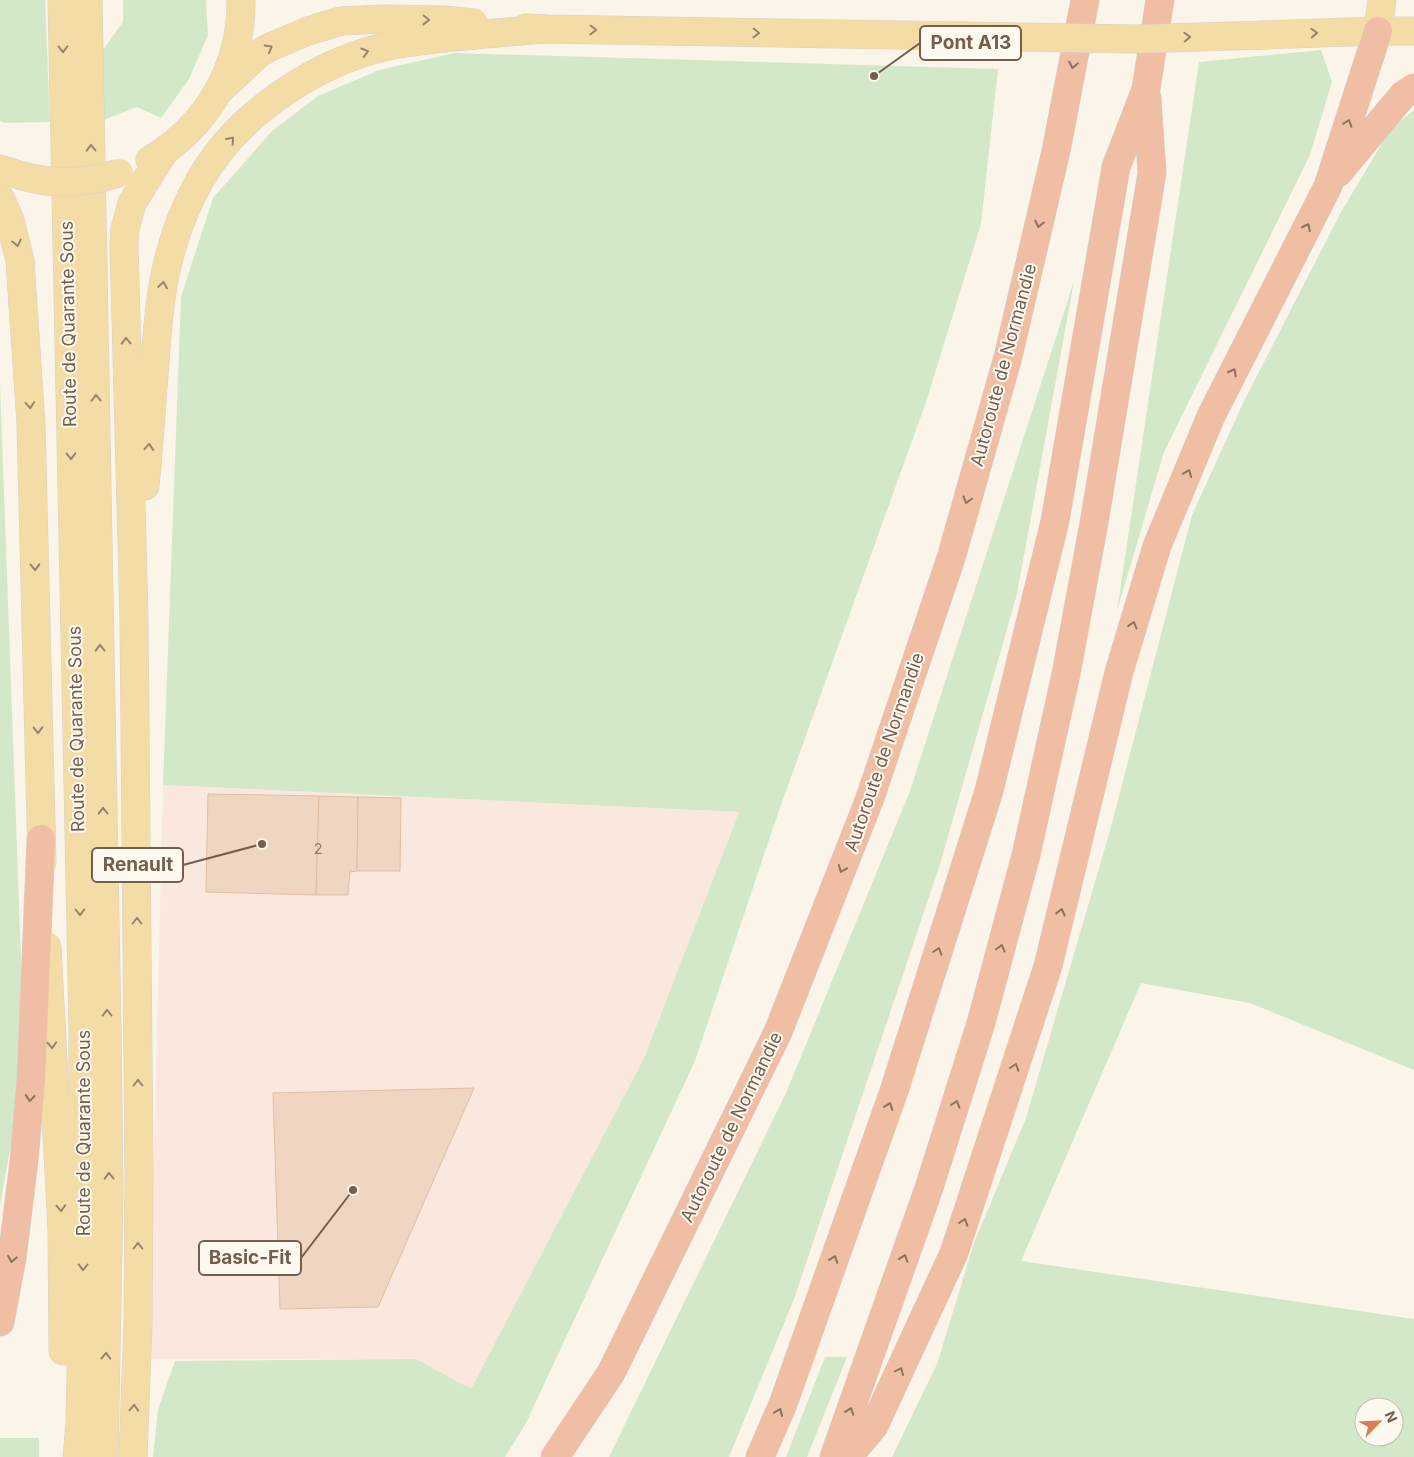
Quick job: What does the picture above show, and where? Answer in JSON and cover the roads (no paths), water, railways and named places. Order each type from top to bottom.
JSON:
[{"type":"highway","name":"Autoroute de Normandie","points":[[556,1457],[611,1373],[778,1032],[870,798],[951,558],[1008,357],[1056,151],[1085,0]]},
{"type":"highway","points":[[760,1457],[782,1404],[894,1091],[988,791],[1055,522],[1116,167],[1146,89],[1160,0]]},
{"type":"highway","points":[[848,1457],[874,1426],[954,1253],[1048,966],[1119,672],[1157,546],[1211,416],[1328,186],[1378,31]]},
{"type":"highway","points":[[1328,186],[1403,95],[1414,88]]},
{"type":"highway","points":[[834,1457],[932,1179],[981,1023],[1026,855],[1066,674],[1092,532],[1152,173],[1146,89]]},
{"type":"highway","points":[[0,1322],[12,1258],[32,1080],[41,840]]},
{"type":"highway","points":[[569,1457],[611,1373]]},
{"type":"main road","name":"Route de Quarante Sous","points":[[62,0],[83,1027],[83,1271],[80,1424],[77,1457]]},
{"type":"main road","name":"Route de Quarante Sous","points":[[88,0],[109,1195],[104,1457]]},
{"type":"main road","points":[[9,172],[42,180],[73,181],[97,179],[120,173],[146,162],[165,150],[190,129],[208,108],[219,91],[229,69],[236,45],[241,0]]},
{"type":"main road","points":[[1378,31],[1382,0]]},
{"type":"main road","points":[[219,91],[268,48],[308,31],[341,21],[384,19],[445,20],[545,30],[1136,39],[1414,31]]},
{"type":"main road","points":[[134,617],[159,307],[164,275],[175,234],[185,209],[201,178],[216,156],[243,126],[271,102],[294,86],[335,63],[364,52],[398,44],[545,30]]},
{"type":"main road","points":[[132,1457],[138,1326],[139,1177],[134,617],[124,245],[128,213],[138,191],[165,150]]},
{"type":"main road","points":[[0,198],[10,220],[20,261],[31,424],[41,840],[62,1229],[64,1457]]},
{"type":"place","name":"Pont A13","points":[[874,76]]},
{"type":"place","name":"Renault","points":[[262,844]]},
{"type":"place","name":"Basic-Fit","points":[[353,1190]]}]
